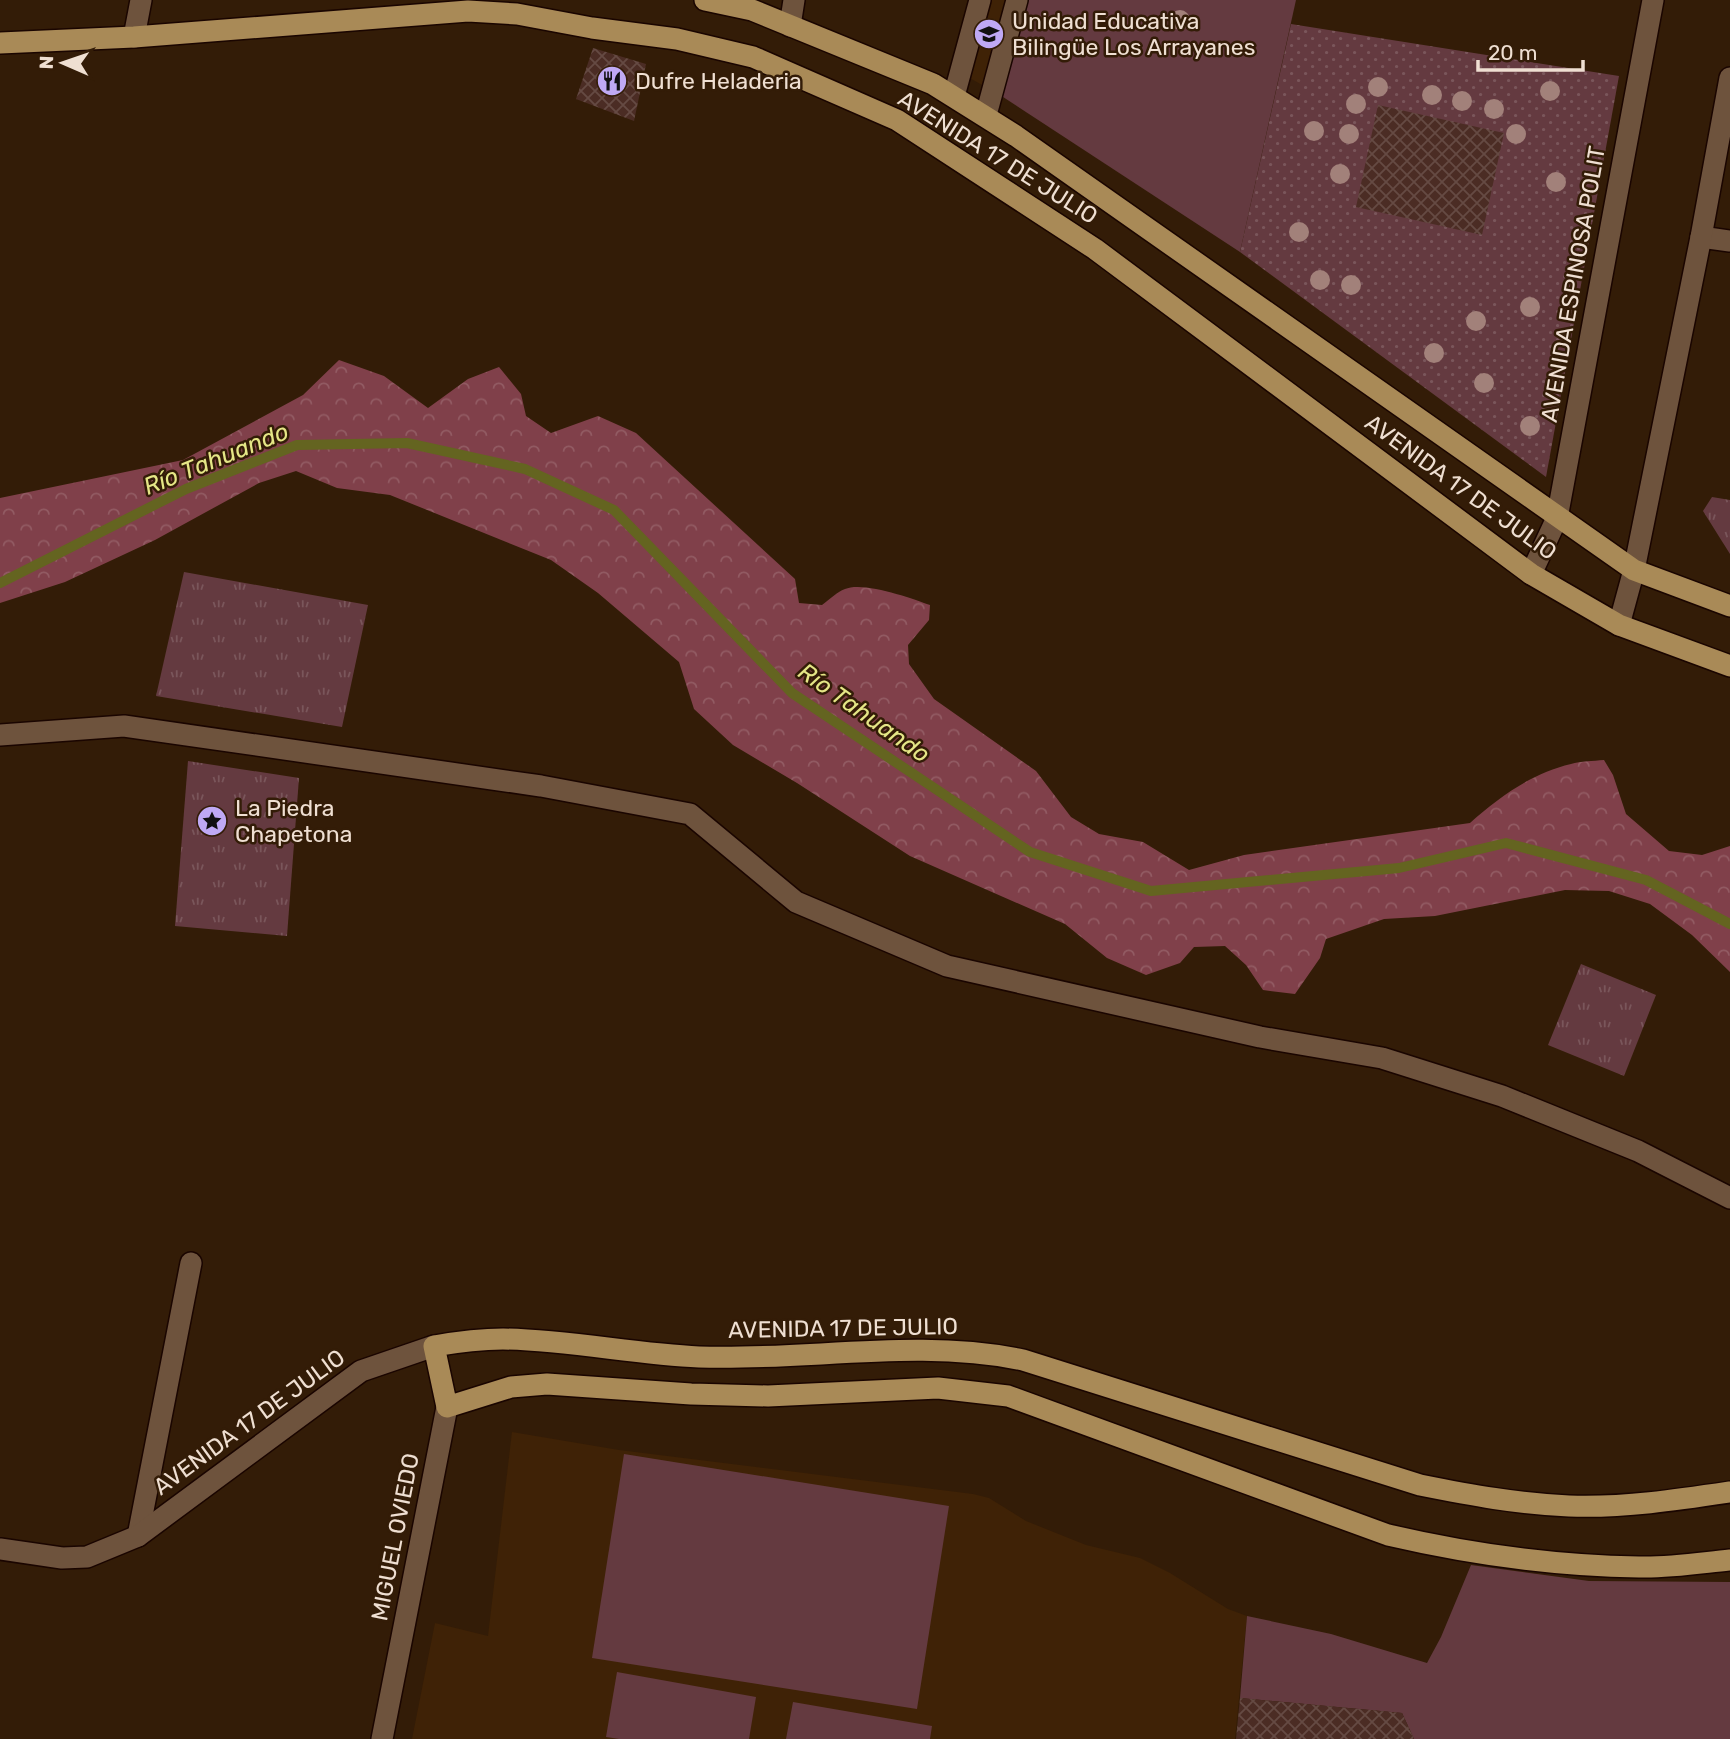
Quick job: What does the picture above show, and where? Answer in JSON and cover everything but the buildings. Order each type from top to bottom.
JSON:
[{"type":"main road","name":"AVENIDA 17 DE JULIO","points":[[705,0],[752,10],[933,84],[954,96],[986,115],[1634,570],[1730,606]]},
{"type":"main road","name":"AVENIDA 17 DE JULIO","points":[[0,43],[134,37],[468,11],[516,14],[592,28],[677,38],[753,57],[897,120],[1041,213],[1106,257],[1531,574],[1619,625],[1730,666]]},
{"type":"main road","name":"AVENIDA 17 DE JULIO","points":[[434,1346],[470,1340],[505,1339],[700,1357],[936,1350],[985,1353],[1023,1360],[1420,1485],[1482,1498],[1572,1506],[1651,1503],[1730,1492]]},
{"type":"main road","name":"MIGUEL OVIEDO","points":[[434,1346],[447,1407]]},
{"type":"main road","points":[[447,1407],[510,1387],[547,1384],[691,1394],[755,1395],[938,1388],[968,1390],[1008,1396],[1388,1535],[1475,1553],[1578,1565],[1642,1567],[1730,1560]]},
{"type":"street","points":[[134,37],[141,0]]},
{"type":"street","points":[[790,26],[794,0]]},
{"type":"street","points":[[954,96],[980,0]]},
{"type":"street","points":[[986,115],[1017,0]]},
{"type":"street","name":"AVENIDA ESPINOSA POLIT","points":[[1531,574],[1557,518],[1653,0]]},
{"type":"street","points":[[1619,625],[1634,570],[1730,78]]},
{"type":"street","points":[[1701,237],[1730,241]]},
{"type":"street","points":[[0,735],[124,726],[541,786],[690,814],[796,902],[947,966],[1259,1037],[1382,1058],[1502,1096],[1639,1151],[1730,1198]]},
{"type":"street","points":[[138,1536],[191,1263]]},
{"type":"street","name":"AVENIDA 17 DE JULIO","points":[[0,1549],[62,1558],[87,1557],[138,1536],[361,1371],[434,1346]]},
{"type":"street","name":"MIGUEL OVIEDO","points":[[382,1739],[447,1407]]},
{"type":"shaded area","name":"Unidad Educativa Bilingüe Los Arrayanes","points":[[969,0],[1027,0],[1000,95],[950,67]]},
{"type":"shaded area","points":[[512,1432],[619,1450],[973,1494],[989,1498],[1026,1521],[1086,1545],[1140,1558],[1228,1609],[1247,1616],[1235,1739],[412,1739],[435,1623],[488,1636]]},
{"type":"green space","points":[[1027,0],[1296,0],[1240,252],[1000,95]]},
{"type":"green space","points":[[1291,24],[1619,76],[1546,477],[1240,252]]},
{"type":"green space","points":[[339,360],[384,376],[428,408],[468,379],[499,367],[521,394],[526,416],[551,433],[598,416],[636,433],[795,579],[799,603],[822,605],[845,589],[863,587],[887,591],[930,605],[929,620],[908,645],[909,664],[934,699],[1036,771],[1071,817],[1099,834],[1143,842],[1189,870],[1244,855],[1470,823],[1504,795],[1543,773],[1575,763],[1604,760],[1613,775],[1626,814],[1669,851],[1702,855],[1730,846],[1730,972],[1692,935],[1650,904],[1609,891],[1565,890],[1435,916],[1384,919],[1326,939],[1320,958],[1295,994],[1263,990],[1246,965],[1225,946],[1194,947],[1180,963],[1146,975],[1107,958],[1065,924],[910,856],[733,745],[694,709],[679,662],[598,593],[551,560],[390,495],[337,488],[296,471],[259,483],[155,540],[65,582],[0,603],[0,498],[183,460],[303,395]]},
{"type":"green space","points":[[1712,497],[1730,500],[1730,554],[1703,511]]},
{"type":"green space","points":[[184,572],[368,605],[342,727],[156,696]]},
{"type":"green space","points":[[188,761],[299,778],[287,936],[175,926]]},
{"type":"green space","points":[[1581,964],[1656,995],[1624,1076],[1548,1045]]},
{"type":"green space","points":[[624,1454],[949,1506],[917,1709],[592,1658]]},
{"type":"green space","points":[[1471,1565],[1589,1581],[1730,1582],[1730,1739],[1414,1739],[1402,1713],[1240,1698],[1247,1616],[1331,1634],[1427,1663],[1441,1637]]},
{"type":"green space","points":[[617,1672],[756,1697],[749,1739],[606,1737]]},
{"type":"green space","points":[[793,1702],[932,1726],[930,1739],[786,1739]]},
{"type":"waterway","name":"Río Tahuando","points":[[0,583],[186,489],[297,445],[407,443],[525,469],[614,510],[792,693],[1030,852],[1151,891],[1399,868],[1506,843],[1646,880],[1730,924]]},
{"type":"place","name":"Unidad Educativa Bilingüe Los Arrayanes","points":[[989,34]]},
{"type":"place","name":"Dufre Heladeria","points":[[612,81]]},
{"type":"place","name":"La Piedra Chapetona","points":[[212,821]]}]
